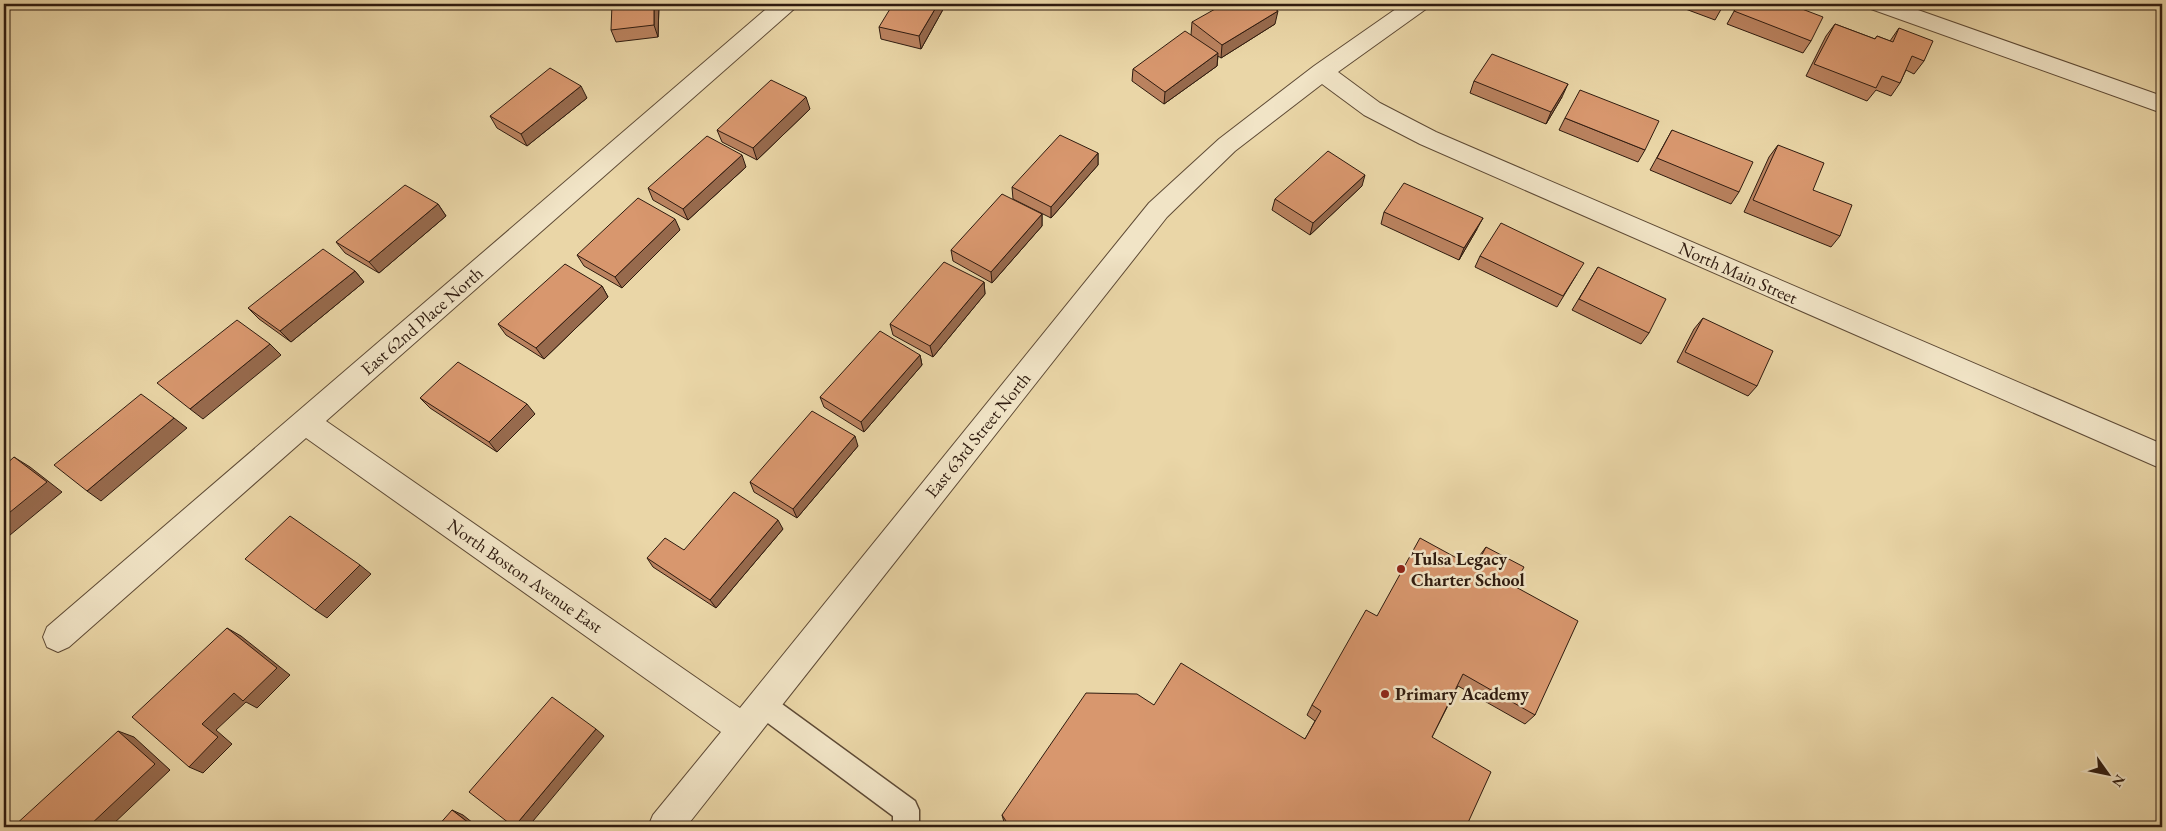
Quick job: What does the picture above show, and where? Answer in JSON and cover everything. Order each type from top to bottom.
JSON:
[{"type":"street","name":"East 62nd Place North","points":[[58,637],[786,4]]},
{"type":"street","name":"East 63rd Street North","points":[[665,827],[1158,210],[1227,144],[1322,72],[1418,4]]},
{"type":"street","points":[[1879,4],[2162,106]]},
{"type":"street","name":"North Main Street","points":[[1322,72],[1372,109],[1428,138],[2162,458]]},
{"type":"street","name":"North Boston Avenue East","points":[[306,423],[743,729]]},
{"type":"lane","points":[[762,704],[906,810],[906,827]]},
{"type":"building","points":[[612,4],[654,4],[654,25],[611,30]]},
{"type":"building","points":[[893,4],[938,4],[919,36],[879,27]]},
{"type":"building","points":[[1224,4],[1268,4],[1278,11],[1222,45],[1192,22]]},
{"type":"building","points":[[1713,4],[1724,4],[1723,7]]},
{"type":"building","points":[[1738,4],[1789,4],[1823,17],[1811,41],[1734,11]]},
{"type":"building","points":[[1835,24],[1875,39],[1877,36],[1893,42],[1899,28],[1933,41],[1924,61],[1912,56],[1900,83],[1882,76],[1876,88],[1814,64]]},
{"type":"building","points":[[1185,31],[1218,53],[1165,92],[1133,69]]},
{"type":"building","points":[[1492,54],[1568,84],[1551,112],[1474,81]]},
{"type":"building","points":[[550,68],[581,86],[521,134],[490,116]]},
{"type":"building","points":[[771,80],[806,97],[753,148],[717,130]]},
{"type":"building","points":[[1580,90],[1659,121],[1645,150],[1565,118]]},
{"type":"building","points":[[1672,130],[1753,162],[1739,192],[1657,158]]},
{"type":"building","points":[[1060,135],[1098,153],[1051,207],[1012,187]]},
{"type":"building","points":[[707,136],[742,155],[683,209],[648,188]]},
{"type":"building","points":[[1778,145],[1824,163],[1813,190],[1852,205],[1840,236],[1753,200]]},
{"type":"building","points":[[1328,151],[1365,175],[1313,223],[1275,199]]},
{"type":"building","points":[[1404,183],[1483,218],[1464,248],[1384,212]]},
{"type":"building","points":[[405,185],[438,204],[369,262],[336,242]]},
{"type":"building","points":[[1002,194],[1042,214],[991,272],[951,250]]},
{"type":"building","points":[[638,198],[675,219],[615,277],[577,255]]},
{"type":"building","points":[[1501,223],[1584,263],[1563,296],[1480,256]]},
{"type":"building","points":[[323,249],[355,271],[280,331],[248,308]]},
{"type":"building","points":[[944,262],[984,282],[930,346],[890,324]]},
{"type":"building","points":[[565,264],[602,286],[536,348],[498,324]]},
{"type":"building","points":[[1598,267],[1666,299],[1649,333],[1579,299]]},
{"type":"building","points":[[1703,318],[1773,351],[1757,386],[1685,352]]},
{"type":"building","points":[[237,320],[270,344],[190,409],[157,383]]},
{"type":"building","points":[[880,331],[920,355],[861,422],[820,397]]},
{"type":"building","points":[[458,362],[527,404],[489,442],[420,398]]},
{"type":"building","points":[[141,394],[174,418],[87,491],[54,465]]},
{"type":"building","points":[[812,411],[855,436],[793,509],[750,482]]},
{"type":"building","points":[[14,457],[47,482],[4,517],[4,466]]},
{"type":"building","points":[[734,492],[778,520],[710,600],[647,558],[665,538],[684,550]]},
{"type":"building","points":[[290,516],[360,565],[315,610],[245,559]]},
{"type":"building","name":"Primary Academy","points":[[1420,538],[1475,568],[1486,547],[1524,567],[1514,586],[1578,621],[1535,715],[1463,674],[1432,737],[1491,772],[1466,827],[1010,827],[1002,815],[1086,693],[1137,694],[1154,705],[1181,663],[1305,739],[1321,711],[1312,705],[1366,610],[1377,616]]},
{"type":"building","points":[[227,628],[277,668],[243,701],[234,693],[202,724],[218,737],[189,767],[132,717]]},
{"type":"building","points":[[552,697],[596,729],[514,827],[469,792]]},
{"type":"building","points":[[118,731],[155,764],[88,827],[13,827]]},
{"type":"building","points":[[452,810],[474,827],[437,827]]},
{"type":"place","name":"Tulsa Legacy Charter School","points":[[1401,569]]},
{"type":"place","name":"Primary Academy","points":[[1385,694]]}]
